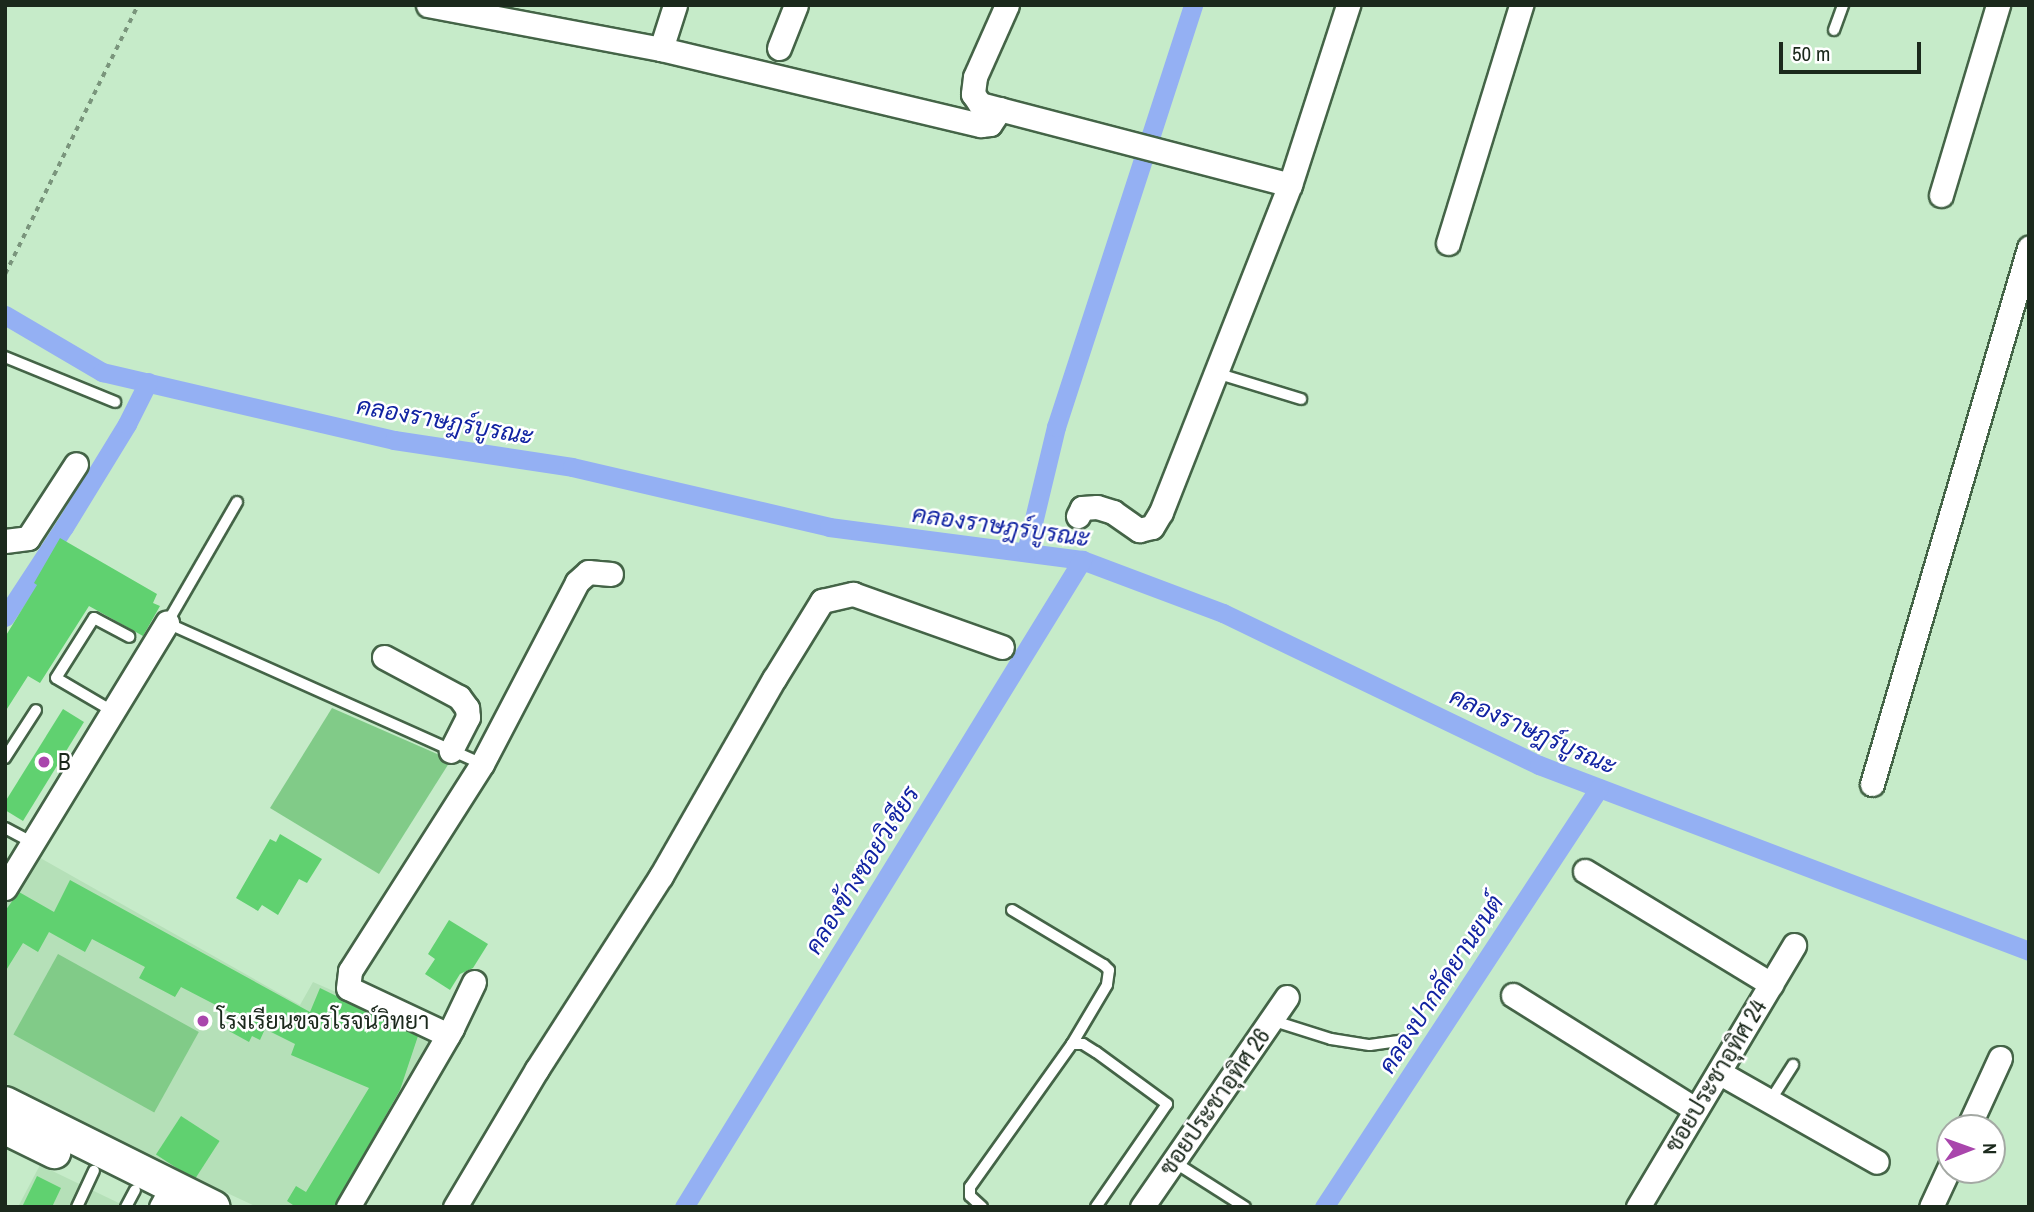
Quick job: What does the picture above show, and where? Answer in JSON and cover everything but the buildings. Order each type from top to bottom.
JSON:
[{"type":"main road","points":[[5,1103],[166,1201]]},
{"type":"main road","points":[[5,1128],[94,1171],[130,1199],[214,1207]]},
{"type":"street","points":[[428,5],[662,49],[981,125],[990,124],[1000,109]]},
{"type":"street","points":[[662,49],[675,5]]},
{"type":"street","points":[[779,48],[796,5]]},
{"type":"street","points":[[1006,5],[975,77],[973,94],[980,104],[1290,185]]},
{"type":"street","points":[[1077,516],[1082,508],[1097,507],[1113,512],[1139,530],[1152,527],[1161,512],[1290,185],[1348,5]]},
{"type":"street","points":[[1447,243],[1521,5]]},
{"type":"street","points":[[1941,195],[1998,5]]},
{"type":"street","points":[[1872,784],[2029,248]]},
{"type":"street","points":[[5,541],[28,538],[76,464]]},
{"type":"street","points":[[448,1035],[348,988],[350,971],[482,764],[577,582],[587,572],[611,574]]},
{"type":"street","points":[[455,1207],[537,1069],[662,876],[774,679],[822,601],[853,594],[1002,647]]},
{"type":"street","points":[[5,888],[167,623]]},
{"type":"street","points":[[384,657],[459,698],[467,708],[468,717],[451,751]]},
{"type":"street","points":[[1585,871],[1771,984]]},
{"type":"street","name":"ซอยประชาอุทิศ 24","points":[[1637,1207],[1720,1073],[1794,945]]},
{"type":"street","points":[[348,1207],[448,1035],[474,982]]},
{"type":"street","points":[[1513,995],[1695,1110]]},
{"type":"street","name":"ซอยประชาอุทิศ 26","points":[[1142,1207],[1287,997]]},
{"type":"street","points":[[1974,1114],[2000,1058]]},
{"type":"street","points":[[1720,1073],[1877,1162]]},
{"type":"street","points":[[1931,1207],[1942,1184]]},
{"type":"lane","points":[[1835,30],[1843,5]]},
{"type":"lane","points":[[5,357],[115,402]]},
{"type":"lane","points":[[1216,373],[1301,399]]},
{"type":"lane","points":[[237,502],[167,623],[482,764]]},
{"type":"lane","points":[[114,712],[56,678],[94,618],[129,637]]},
{"type":"lane","points":[[5,758],[36,710]]},
{"type":"lane","points":[[5,828],[33,843]]},
{"type":"lane","points":[[982,1207],[970,1196],[970,1187],[1072,1044],[1107,985],[1109,970],[1012,910]]},
{"type":"lane","points":[[1271,1020],[1331,1039],[1370,1045],[1404,1040]]},
{"type":"lane","points":[[1072,1044],[1083,1044],[1096,1052],[1167,1104],[1096,1207]]},
{"type":"lane","points":[[1770,1101],[1793,1065]]},
{"type":"lane","points":[[1174,1162],[1245,1207]]},
{"type":"lane","points":[[77,1207],[94,1171]]},
{"type":"path","points":[[5,274],[138,5]]},
{"type":"shaded area","name":"โรงเรียนขจรโรจน์วิทยา","points":[[35,855],[300,1005],[313,982],[438,1037],[339,1207],[257,1207],[135,1150],[5,1083],[5,901]]},
{"type":"shaded area","points":[[40,1165],[127,1207],[18,1207]]},
{"type":"green space","points":[[332,708],[451,760],[379,874],[270,808]]},
{"type":"green space","points":[[58,954],[199,1032],[154,1113],[13,1034]]},
{"type":"waterway","points":[[1026,552],[1056,427],[1193,5]]},
{"type":"waterway","name":"คลองราษฎร์บูรณะ","points":[[5,315],[102,372],[394,440],[572,467],[829,527],[1082,560],[1223,613],[1539,765],[2029,951]]},
{"type":"waterway","points":[[5,617],[127,424],[148,382]]},
{"type":"waterway","name":"คลองข้างซอยวิเชียร","points":[[684,1207],[1082,560]]},
{"type":"waterway","name":"คลองปากลัดยานยนต์","points":[[1324,1207],[1599,788]]},
{"type":"place","name":"B","points":[[44,762]]},
{"type":"place","name":"โรงเรียนขจรโรจน์วิทยา","points":[[203,1021]]}]
